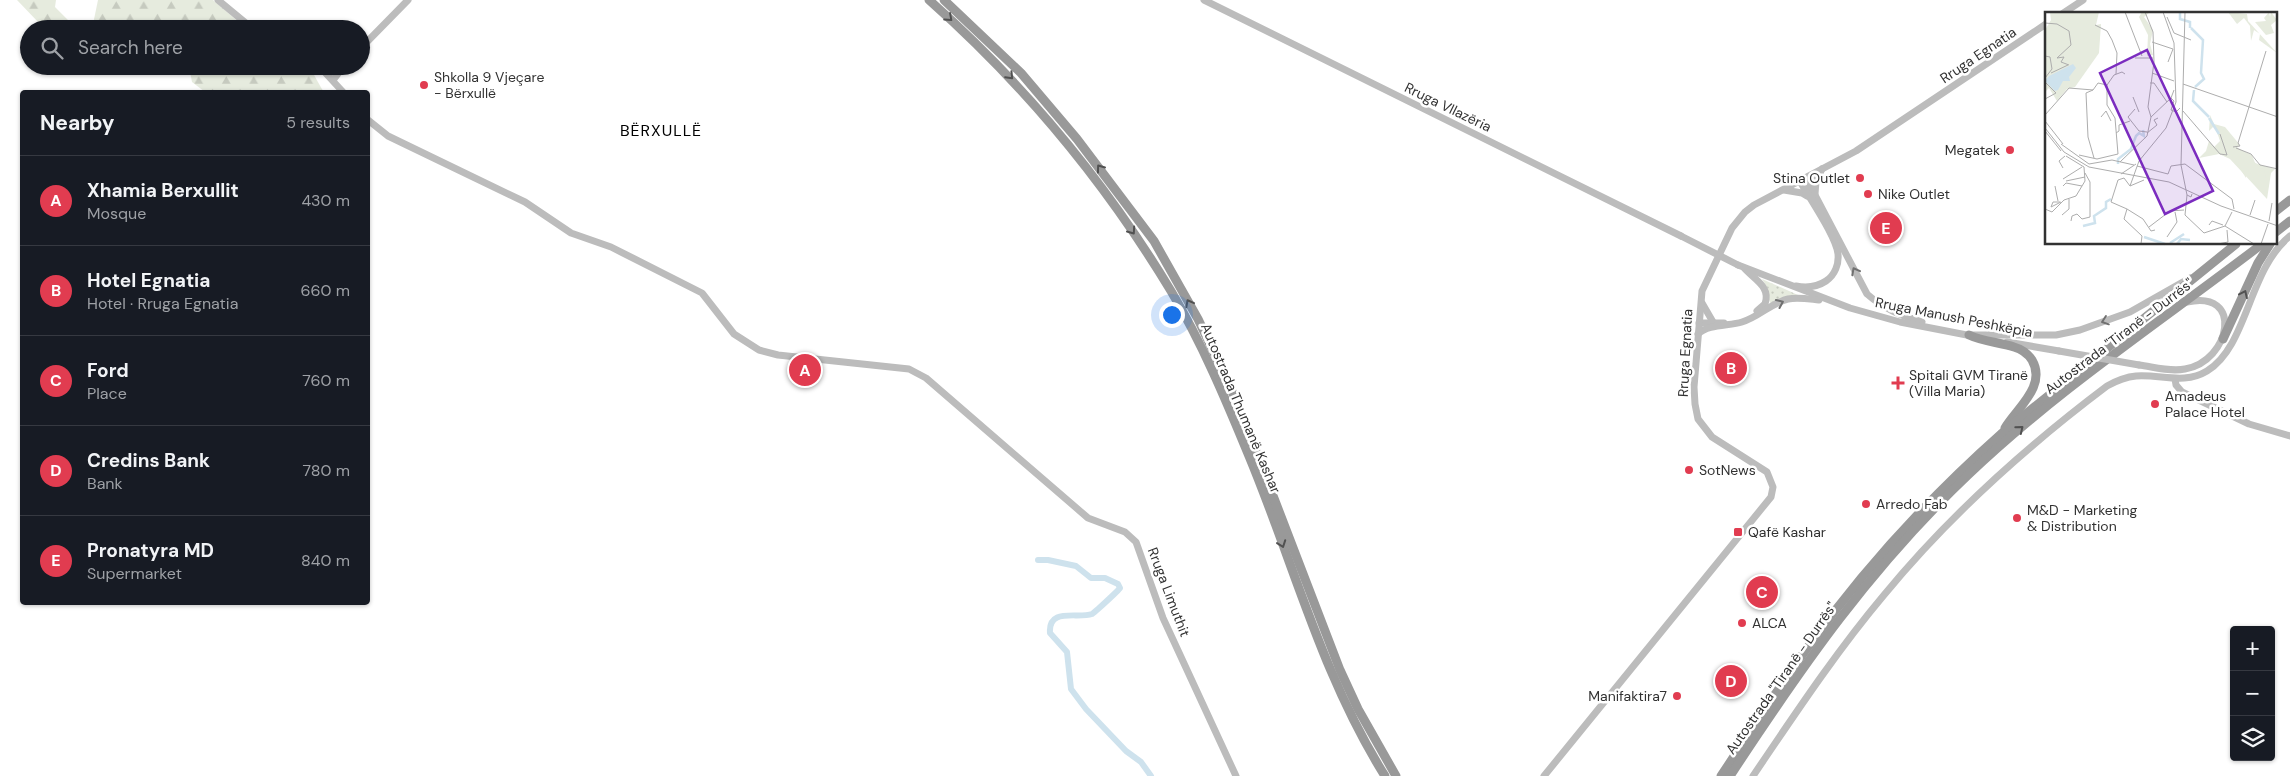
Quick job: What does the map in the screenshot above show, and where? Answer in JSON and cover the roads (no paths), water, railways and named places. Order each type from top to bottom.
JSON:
[{"type":"highway","name":"Autostrada Thumanë Kashar","points":[[929,0],[969,35],[1013,80],[1069,145],[1141,244],[1171,292],[1203,351],[1250,457],[1316,637],[1342,698],[1361,737],[1384,776]]},
{"type":"highway","name":"Autostrada Thumanë Kashar","points":[[944,0],[982,34],[1032,85],[1092,157],[1154,241],[1185,294],[1225,373],[1281,512],[1310,594],[1340,670],[1358,709],[1397,773]]},
{"type":"highway","points":[[2278,209],[2289,201]]},
{"type":"highway","points":[[2278,232],[2290,221]]},
{"type":"highway","name":"Autostrada \"Tiranë - Durrës\"","points":[[1723,776],[1783,682],[1851,591],[1917,516],[1969,462],[2235,245]]},
{"type":"highway","points":[[2223,338],[2258,263],[2269,245]]},
{"type":"highway","name":"Autostrada \"Tiranë - Durrës\"","points":[[1723,776],[1824,637],[1878,569],[1922,520],[2003,443],[2108,357],[2269,245]]},
{"type":"highway","points":[[1969,335],[2020,350],[2030,358],[2036,369],[2036,379],[2032,390],[2012,415],[2002,434]]},
{"type":"highway","points":[[1342,698],[1358,738],[1379,776]]},
{"type":"main road","points":[[218,0],[242,20]]},
{"type":"main road","points":[[370,39],[408,0]]},
{"type":"main road","name":"Rruga Vllazëria","points":[[1204,0],[1681,236]]},
{"type":"main road","points":[[2065,12],[2083,0]]},
{"type":"main road","name":"Rruga Egnatia","points":[[1544,776],[1770,497],[1773,487],[1767,472],[1712,437],[1698,419],[1694,393],[1701,300],[1707,279],[1736,223],[1754,205],[1822,169],[1895,126],[2045,25]]},
{"type":"main road","points":[[328,75],[341,90]]},
{"type":"main road","points":[[333,80],[337,75]]},
{"type":"main road","name":"Rruga Limuthit","points":[[370,122],[388,136],[525,202],[571,233],[611,247],[702,293],[727,328],[759,350],[778,355],[909,369],[926,378],[1088,518],[1125,532],[1136,542],[1163,618],[1236,776]]},
{"type":"main road","points":[[1786,284],[1802,287],[1821,284],[1830,278],[1838,263],[1837,248],[1812,196],[1822,169]]},
{"type":"main road","points":[[1803,179],[1867,294],[1891,312],[1923,322],[1933,328]]},
{"type":"main road","points":[[1783,190],[1802,192],[1812,196]]},
{"type":"main road","name":"Rruga Manush Peshkëpia","points":[[1681,236],[1741,266],[1830,301],[1900,322],[1969,335],[2168,370],[2193,367],[2215,352],[2223,338]]},
{"type":"main road","points":[[2278,241],[2290,236]]},
{"type":"main road","points":[[1753,776],[1822,675],[1885,593],[1967,506],[2025,452],[2107,386],[2123,378],[2138,376],[2175,379],[2200,374],[2224,357],[2267,262],[2269,245]]},
{"type":"main road","points":[[1698,334],[1705,329],[1734,321],[1759,310],[1765,304],[1765,289],[1741,266]]},
{"type":"main road","points":[[1969,335],[2056,335],[2080,330],[2130,312],[2195,276]]},
{"type":"main road","points":[[1699,323],[1730,326],[1753,318],[1788,299],[1803,298],[1830,301]]},
{"type":"main road","points":[[1701,300],[1716,325]]},
{"type":"main road","points":[[2186,302],[2203,300],[2220,308],[2225,320],[2223,338]]},
{"type":"main road","points":[[2175,379],[2176,385],[2182,392],[2250,424],[2290,436]]},
{"type":"waterway","points":[[1038,560],[1048,560],[1076,566],[1091,578],[1105,578],[1118,584],[1120,588],[1092,614],[1058,617],[1051,625],[1050,633],[1067,652],[1071,689],[1086,709],[1126,751],[1141,762],[1151,776]]},
{"type":"place","name":"Shkolla 9 Vjeçare - Bërxullë","points":[[424,85]]},
{"type":"place","name":"Megatek","points":[[2010,150]]},
{"type":"place","name":"Stina Outlet","points":[[1860,178]]},
{"type":"place","name":"Nike Outlet","points":[[1868,194]]},
{"type":"place","name":"Pronatyra MD","points":[[1886,228]]},
{"type":"place","name":"Hotel Egnatia","points":[[1731,368]]},
{"type":"place","name":"Xhamia Berxullit","points":[[805,370]]},
{"type":"place","name":"Spitali GVM Tiranë (Villa Maria)","points":[[1898,383]]},
{"type":"place","name":"Amadeus Palace Hotel","points":[[2155,404]]},
{"type":"place","name":"SotNews","points":[[1689,470]]},
{"type":"place","name":"Arredo Fab","points":[[1866,504]]},
{"type":"place","name":"M&D - Marketing & Distribution","points":[[2017,518]]},
{"type":"place","name":"Qafë Kashar","points":[[1738,532]]},
{"type":"place","name":"Ford","points":[[1762,592]]},
{"type":"place","name":"ALCA","points":[[1742,623]]},
{"type":"place","name":"Credins Bank","points":[[1731,681]]},
{"type":"place","name":"Manifaktira7","points":[[1677,696]]},
{"type":"district","name":"BËRXULLË","points":[[661,130]]}]
